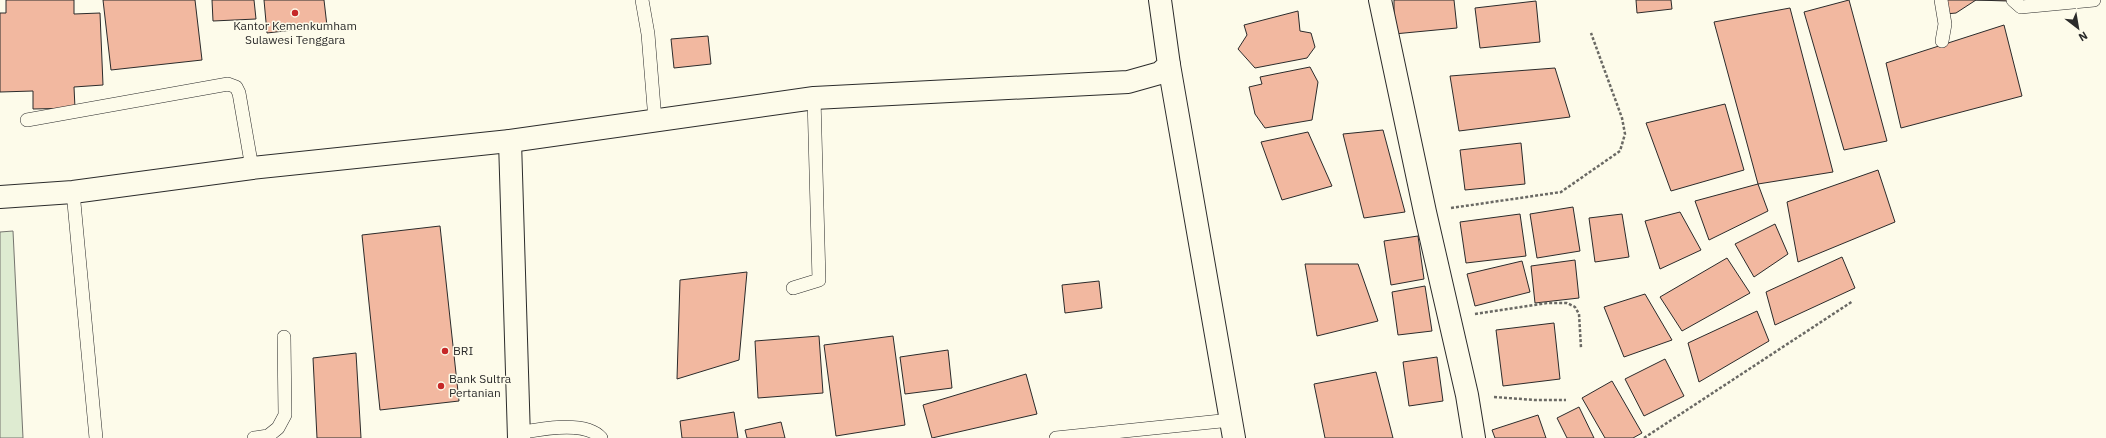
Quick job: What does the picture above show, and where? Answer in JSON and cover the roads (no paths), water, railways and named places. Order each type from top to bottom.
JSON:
[{"type":"street","points":[[1160,0],[1169,65],[1232,429]]},
{"type":"street","points":[[1380,0],[1448,318],[1467,395],[1474,438]]},
{"type":"street","points":[[0,196],[73,192],[252,168],[510,141],[814,98],[1128,82],[1160,73],[1169,65]]},
{"type":"street","points":[[510,141],[519,436]]},
{"type":"lane","points":[[642,0],[648,34],[655,120]]},
{"type":"lane","points":[[1941,0],[1945,24],[1942,40]]},
{"type":"lane","points":[[2013,0],[2021,7],[2094,0]]},
{"type":"lane","points":[[27,120],[228,84],[236,87],[239,93],[252,168]]},
{"type":"lane","points":[[793,288],[819,280],[814,98]]},
{"type":"lane","points":[[73,192],[96,438]]},
{"type":"lane","points":[[254,438],[268,436],[278,428],[285,416],[284,337]]},
{"type":"lane","points":[[519,436],[565,426],[597,434],[601,438]]},
{"type":"lane","points":[[1056,438],[1232,429]]},
{"type":"place","name":"Kantor Kemenkumham Sulawesi Tenggara","points":[[295,13]]},
{"type":"place","name":"BRI","points":[[445,351]]},
{"type":"place","name":"Bank Sultra Pertanian","points":[[441,386]]}]
